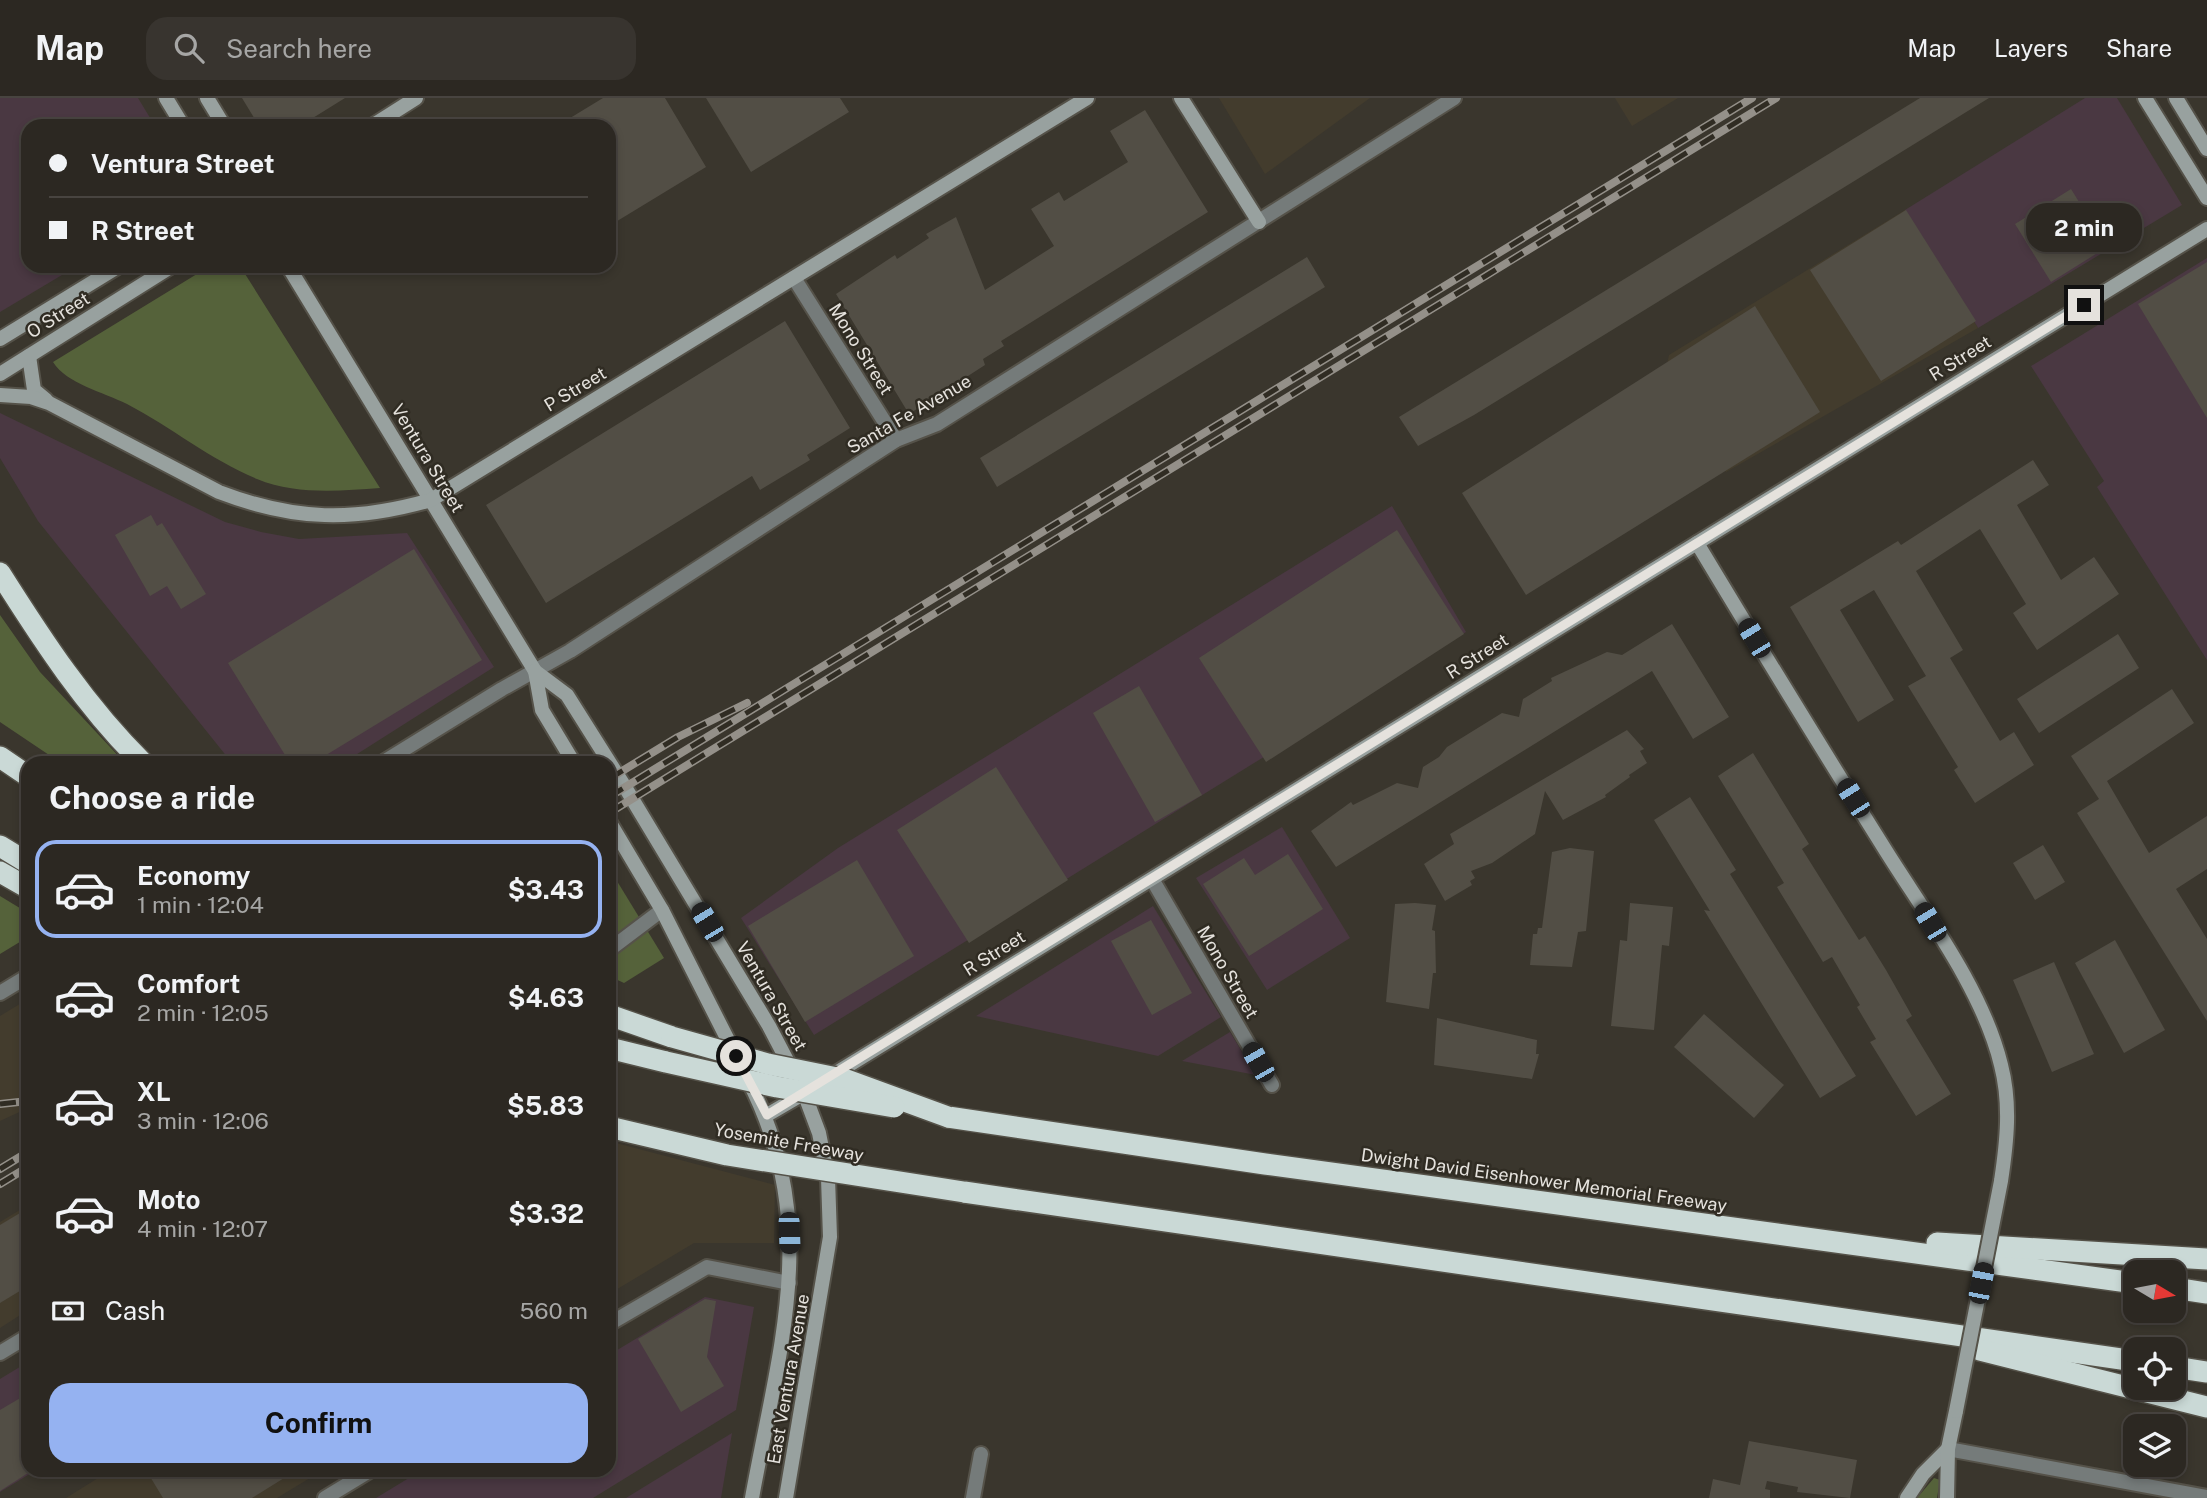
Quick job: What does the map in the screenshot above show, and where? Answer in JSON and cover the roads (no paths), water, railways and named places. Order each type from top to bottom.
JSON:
[{"type":"highway","points":[[0,573],[81,694],[137,756]]},
{"type":"highway","points":[[0,757],[21,771]]},
{"type":"highway","points":[[0,846],[21,858]]},
{"type":"highway","points":[[1,872],[21,884]]},
{"type":"highway","points":[[616,1017],[719,1051],[847,1080],[948,1117]]},
{"type":"highway","points":[[616,1050],[777,1087],[948,1117]]},
{"type":"highway","name":"Dwight David Eisenhower Memorial Freeway","points":[[948,1117],[2123,1281]]},
{"type":"highway","name":"Yosemite Freeway","points":[[616,1129],[727,1155],[964,1192],[1862,1320]]},
{"type":"highway","points":[[1770,1234],[2207,1259]]},
{"type":"highway","points":[[2186,1290],[2207,1293]]},
{"type":"highway","points":[[1862,1320],[2123,1359]]},
{"type":"highway","points":[[1862,1320],[2207,1408]]},
{"type":"highway","points":[[2186,1369],[2207,1372]]},
{"type":"main road","points":[[166,98],[179,119]]},
{"type":"main road","points":[[207,98],[220,119]]},
{"type":"main road","points":[[383,119],[416,98]]},
{"type":"main road","name":"P Street","points":[[0,395],[31,397],[50,403],[219,492],[280,512],[319,517],[361,516],[431,500],[1087,98]]},
{"type":"main road","points":[[1181,98],[1259,222]]},
{"type":"main road","points":[[2145,98],[2207,198]]},
{"type":"main road","points":[[2176,98],[2207,149]]},
{"type":"main road","name":"R Street","points":[[767,1115],[2207,229]]},
{"type":"main road","name":"O Street","points":[[0,339],[108,273]]},
{"type":"main road","name":"O Street","points":[[0,374],[161,273]]},
{"type":"main road","name":"Ventura Street","points":[[292,273],[535,671],[542,710],[570,756]]},
{"type":"main road","name":"P Street","points":[[29,356],[34,390],[50,403]]},
{"type":"main road","points":[[1697,543],[1922,908],[1978,1006],[1994,1041],[2006,1091],[2007,1140],[1948,1449],[1947,1498]]},
{"type":"main road","name":"Ventura Street","points":[[535,671],[567,695],[604,756]]},
{"type":"main road","name":"Ventura Street","points":[[616,775],[763,1015],[804,1093],[819,1133],[828,1178],[831,1227],[828,1266]]},
{"type":"main road","points":[[616,833],[662,910],[767,1115],[787,1191],[789,1283]]},
{"type":"main road","name":"East Ventura Avenue","points":[[786,1498],[828,1266]]},
{"type":"main road","name":"East Ventura Avenue","points":[[752,1498],[789,1283]]},
{"type":"main road","points":[[1907,1498],[1923,1474],[1948,1449]]},
{"type":"street","name":"Santa Fe Avenue","points":[[394,756],[570,651],[896,440],[937,424],[1454,98]]},
{"type":"street","name":"Mono Street","points":[[794,278],[896,440]]},
{"type":"street","name":"Mono Street","points":[[1152,878],[1272,1086]]},
{"type":"street","points":[[616,945],[662,910]]},
{"type":"street","points":[[0,993],[21,980]]},
{"type":"street","points":[[616,1320],[707,1267],[789,1283]]},
{"type":"street","points":[[0,1353],[21,1340]]},
{"type":"street","points":[[1948,1449],[2207,1497]]},
{"type":"street","points":[[973,1498],[981,1454]]},
{"type":"street","points":[[326,1498],[360,1477]]},
{"type":"railway","points":[[616,793],[1752,98]]},
{"type":"railway","points":[[616,809],[1776,98]]},
{"type":"railway","points":[[616,775],[678,737],[747,703]]},
{"type":"railway","points":[[0,1104],[21,1102]]},
{"type":"railway","points":[[0,1169],[21,1156]]},
{"type":"railway","points":[[0,1184],[21,1171]]}]
